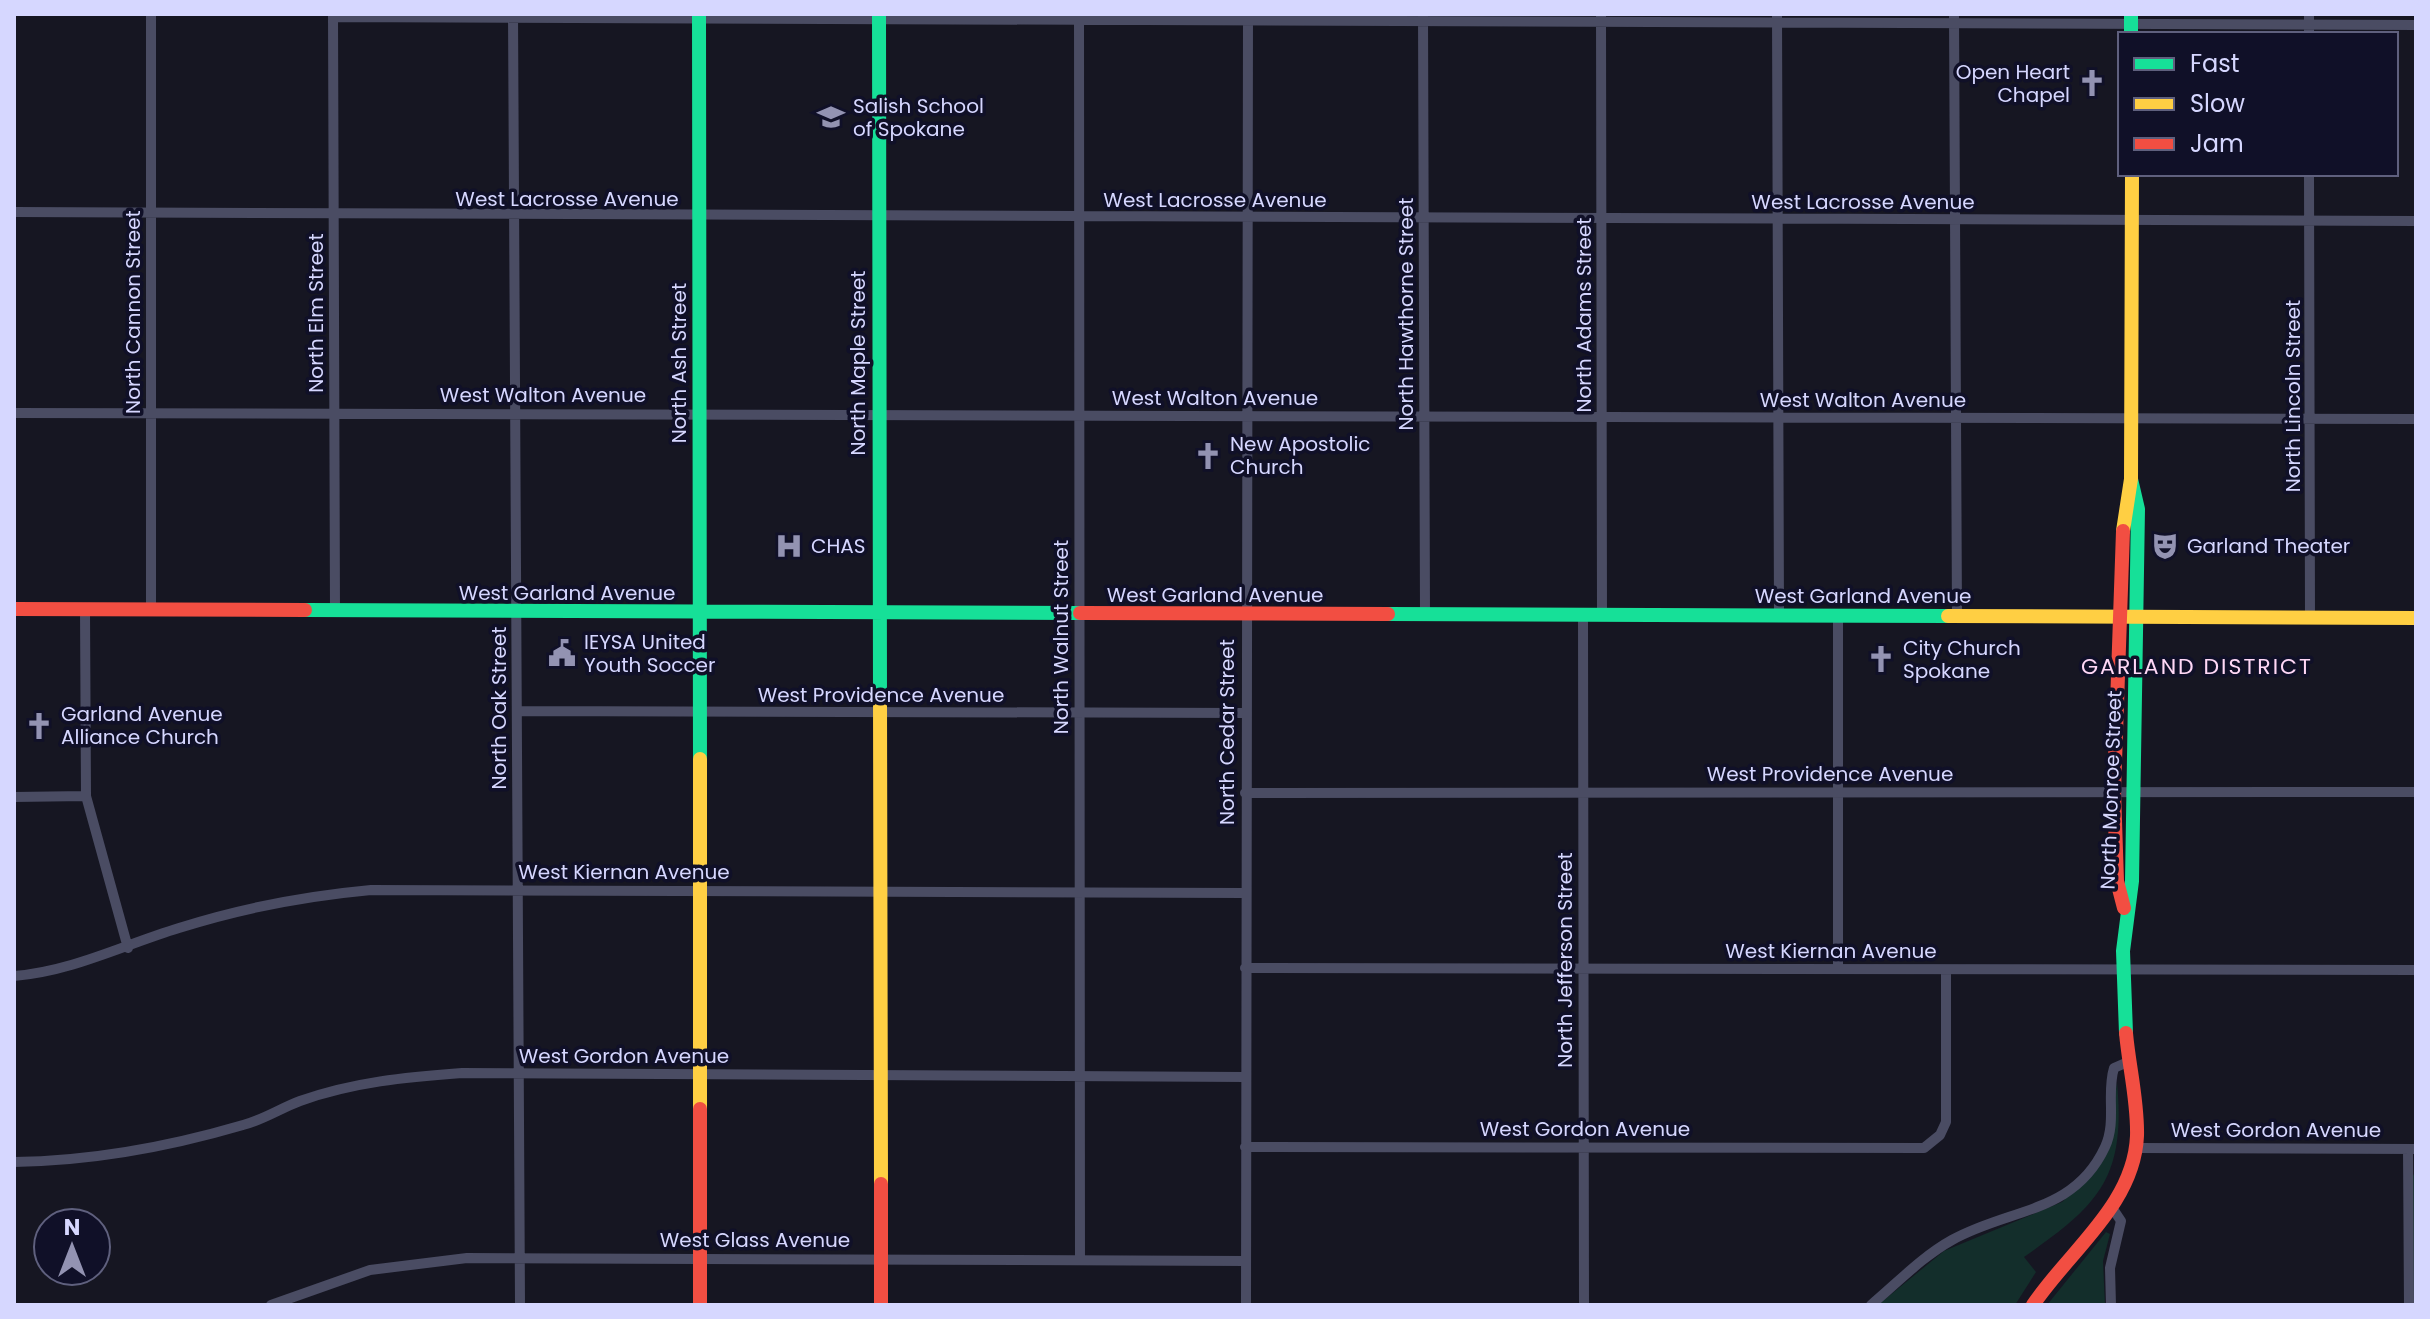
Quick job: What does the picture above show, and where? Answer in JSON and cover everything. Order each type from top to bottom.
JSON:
[{"type":"main road","name":"North Ash Street","points":[[699,16],[700,1305]]},
{"type":"main road","name":"North Maple Street","points":[[879,17],[881,1305]]},
{"type":"main road","name":"North Monroe Street","points":[[2125,912],[2117,881],[2114,791],[2118,617],[2124,509],[2131,479],[2132,176]]},
{"type":"main road","name":"North Monroe Street","points":[[2033,1305],[2111,1206],[2126,1181],[2137,1148],[2138,1118],[2130,1061],[2124,970],[2125,912],[2132,881],[2137,617],[2138,509],[2131,479]]},
{"type":"main road","name":"West Garland Avenue","points":[[14,609],[2416,618]]},
{"type":"street","name":"North Cannon Street","points":[[151,14],[151,610]]},
{"type":"street","points":[[333,15],[1777,18],[2416,25]]},
{"type":"street","name":"North Elm Street","points":[[333,15],[335,612]]},
{"type":"street","name":"North Oak Street","points":[[513,16],[520,1305]]},
{"type":"street","name":"North Walnut Street","points":[[1079,17],[1080,1260]]},
{"type":"street","name":"North Cedar Street","points":[[1246,1305],[1248,18]]},
{"type":"street","name":"North Hawthorne Street","points":[[1423,18],[1425,615]]},
{"type":"street","name":"North Adams Street","points":[[1601,18],[1602,616]]},
{"type":"street","points":[[1777,18],[1779,616]]},
{"type":"street","points":[[1954,19],[1957,616]]},
{"type":"street","name":"North Lincoln Street","points":[[2309,176],[2312,419],[2310,617]]},
{"type":"street","name":"West Lacrosse Avenue","points":[[14,212],[334,216],[2416,221]]},
{"type":"street","name":"West Walton Avenue","points":[[14,413],[334,411],[1602,419],[2416,419]]},
{"type":"street","points":[[85,610],[86,796],[128,948]]},
{"type":"street","name":"North Jefferson Street","points":[[1583,616],[1584,1305]]},
{"type":"street","points":[[1838,616],[1838,969]]},
{"type":"street","name":"West Providence Avenue","points":[[517,711],[1245,713]]},
{"type":"street","name":"West Providence Avenue","points":[[1245,793],[2416,792]]},
{"type":"street","points":[[14,797],[86,796]]},
{"type":"street","name":"West Kiernan Avenue","points":[[14,976],[80,964],[176,929],[274,903],[371,890],[1245,893]]},
{"type":"street","name":"West Kiernan Avenue","points":[[1245,968],[2416,970]]},
{"type":"street","name":"West Gordon Avenue","points":[[1245,1147],[1924,1148],[1940,1135],[1946,1122],[1946,970]]},
{"type":"street","points":[[1871,1305],[1953,1239],[2052,1201],[2078,1186],[2109,1139],[2114,1068],[2130,1061]]},
{"type":"street","name":"West Gordon Avenue","points":[[14,1162],[89,1158],[178,1142],[247,1125],[299,1101],[362,1084],[417,1076],[1245,1077]]},
{"type":"street","name":"West Gordon Avenue","points":[[2137,1148],[2412,1149]]},
{"type":"street","points":[[2409,1305],[2412,1149]]},
{"type":"street","points":[[2111,1206],[2121,1221],[2110,1268],[2111,1305]]},
{"type":"street","name":"West Glass Avenue","points":[[271,1305],[370,1270],[417,1261],[700,1257],[1246,1261]]},
{"type":"green space","points":[[2117,1082],[2117,1143],[2102,1186],[2071,1221],[2024,1257],[2036,1272],[2015,1305],[1878,1305],[1944,1251],[2062,1202],[2094,1173],[2109,1147]]},
{"type":"green space","points":[[2416,1171],[2416,1305],[2412,1305],[2412,1177]]},
{"type":"green space","points":[[2106,1232],[2110,1234],[2103,1261],[2105,1305],[2047,1305]]},
{"type":"traffic: fast","points":[[699,14],[700,759]]},
{"type":"traffic: fast","points":[[879,14],[880,696]]},
{"type":"traffic: fast","points":[[2131,14],[2131,32]]},
{"type":"traffic: fast","points":[[2126,1033],[2123,951],[2132,881],[2138,509],[2131,479]]},
{"type":"traffic: fast","points":[[305,610],[1080,613]]},
{"type":"traffic: fast","points":[[1388,614],[1948,616]]},
{"type":"traffic: slow","points":[[2123,531],[2131,479],[2132,176]]},
{"type":"traffic: slow","points":[[1948,616],[2416,618]]},
{"type":"traffic: slow","points":[[880,696],[881,1184]]},
{"type":"traffic: slow","points":[[700,759],[700,1109]]},
{"type":"traffic: jam","points":[[2123,531],[2114,791],[2117,881],[2124,908]]},
{"type":"traffic: jam","points":[[14,609],[305,610]]},
{"type":"traffic: jam","points":[[1080,613],[1388,614]]},
{"type":"traffic: jam","points":[[2033,1305],[2112,1206],[2125,1184],[2133,1161],[2137,1123],[2126,1033]]},
{"type":"traffic: jam","points":[[700,1109],[700,1305]]},
{"type":"traffic: jam","points":[[881,1184],[881,1305]]},
{"type":"place","name":"Open Heart Chapel","points":[[2092,83]]},
{"type":"place","name":"Salish School of Spokane","points":[[831,117]]},
{"type":"place","name":"New Apostolic Church","points":[[1208,456]]},
{"type":"place","name":"CHAS","points":[[789,546]]},
{"type":"place","name":"Garland Theater","points":[[2165,546]]},
{"type":"place","name":"IEYSA United Youth Soccer","points":[[562,653]]},
{"type":"place","name":"City Church Spokane","points":[[1881,659]]},
{"type":"place","name":"Garland Avenue Alliance Church","points":[[39,726]]},
{"type":"district","name":"GARLAND DISTRICT","points":[[2197,666]]}]
